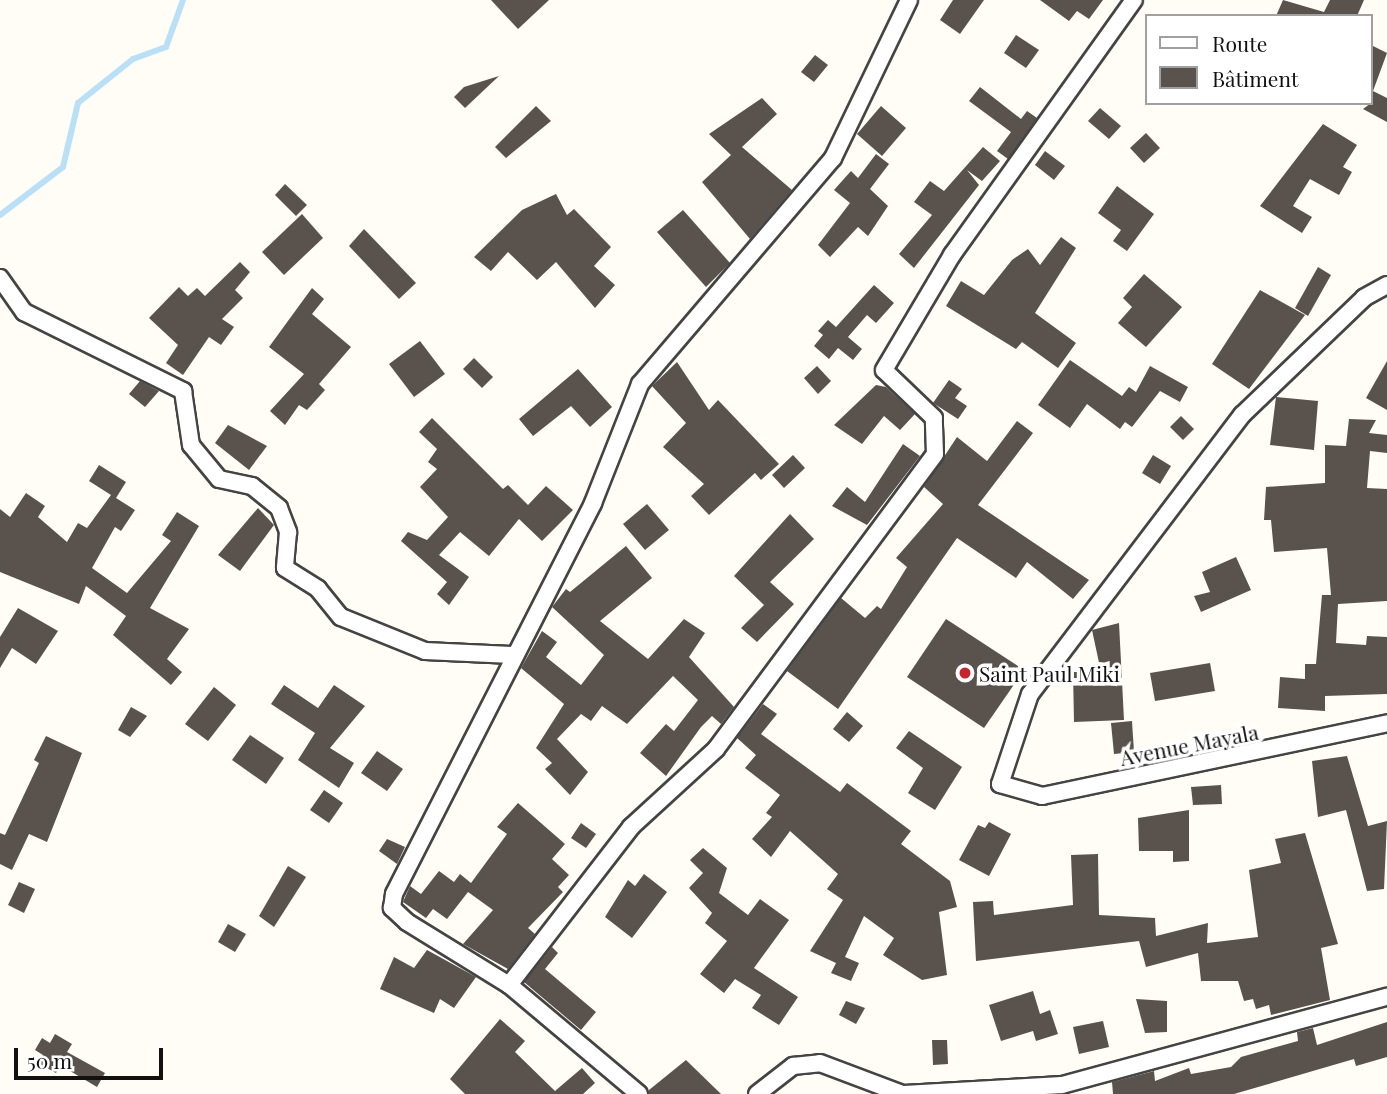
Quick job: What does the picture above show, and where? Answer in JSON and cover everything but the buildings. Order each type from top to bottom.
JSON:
[{"type":"street","points":[[639,1094],[509,985],[392,908],[512,655],[593,503],[640,384],[833,158],[909,0]]},
{"type":"street","points":[[509,985],[631,827],[716,749],[935,454],[934,418],[884,370],[952,255],[1134,0]]},
{"type":"street","points":[[0,278],[24,312],[183,391],[191,445],[219,479],[252,486],[279,508],[288,532],[285,568],[317,589],[341,617],[425,651],[512,655]]},
{"type":"street","name":"Avenue Mayala","points":[[1387,285],[1364,298],[1242,415],[1030,694],[1000,784],[1042,796],[1387,723]]},
{"type":"street","points":[[757,1094],[793,1066],[820,1063],[903,1094],[1062,1085],[1387,996]]},
{"type":"waterway","points":[[0,215],[63,167],[78,103],[133,59],[166,47],[183,0]]},
{"type":"place","name":"Saint Paul Miki","points":[[965,673]]}]
